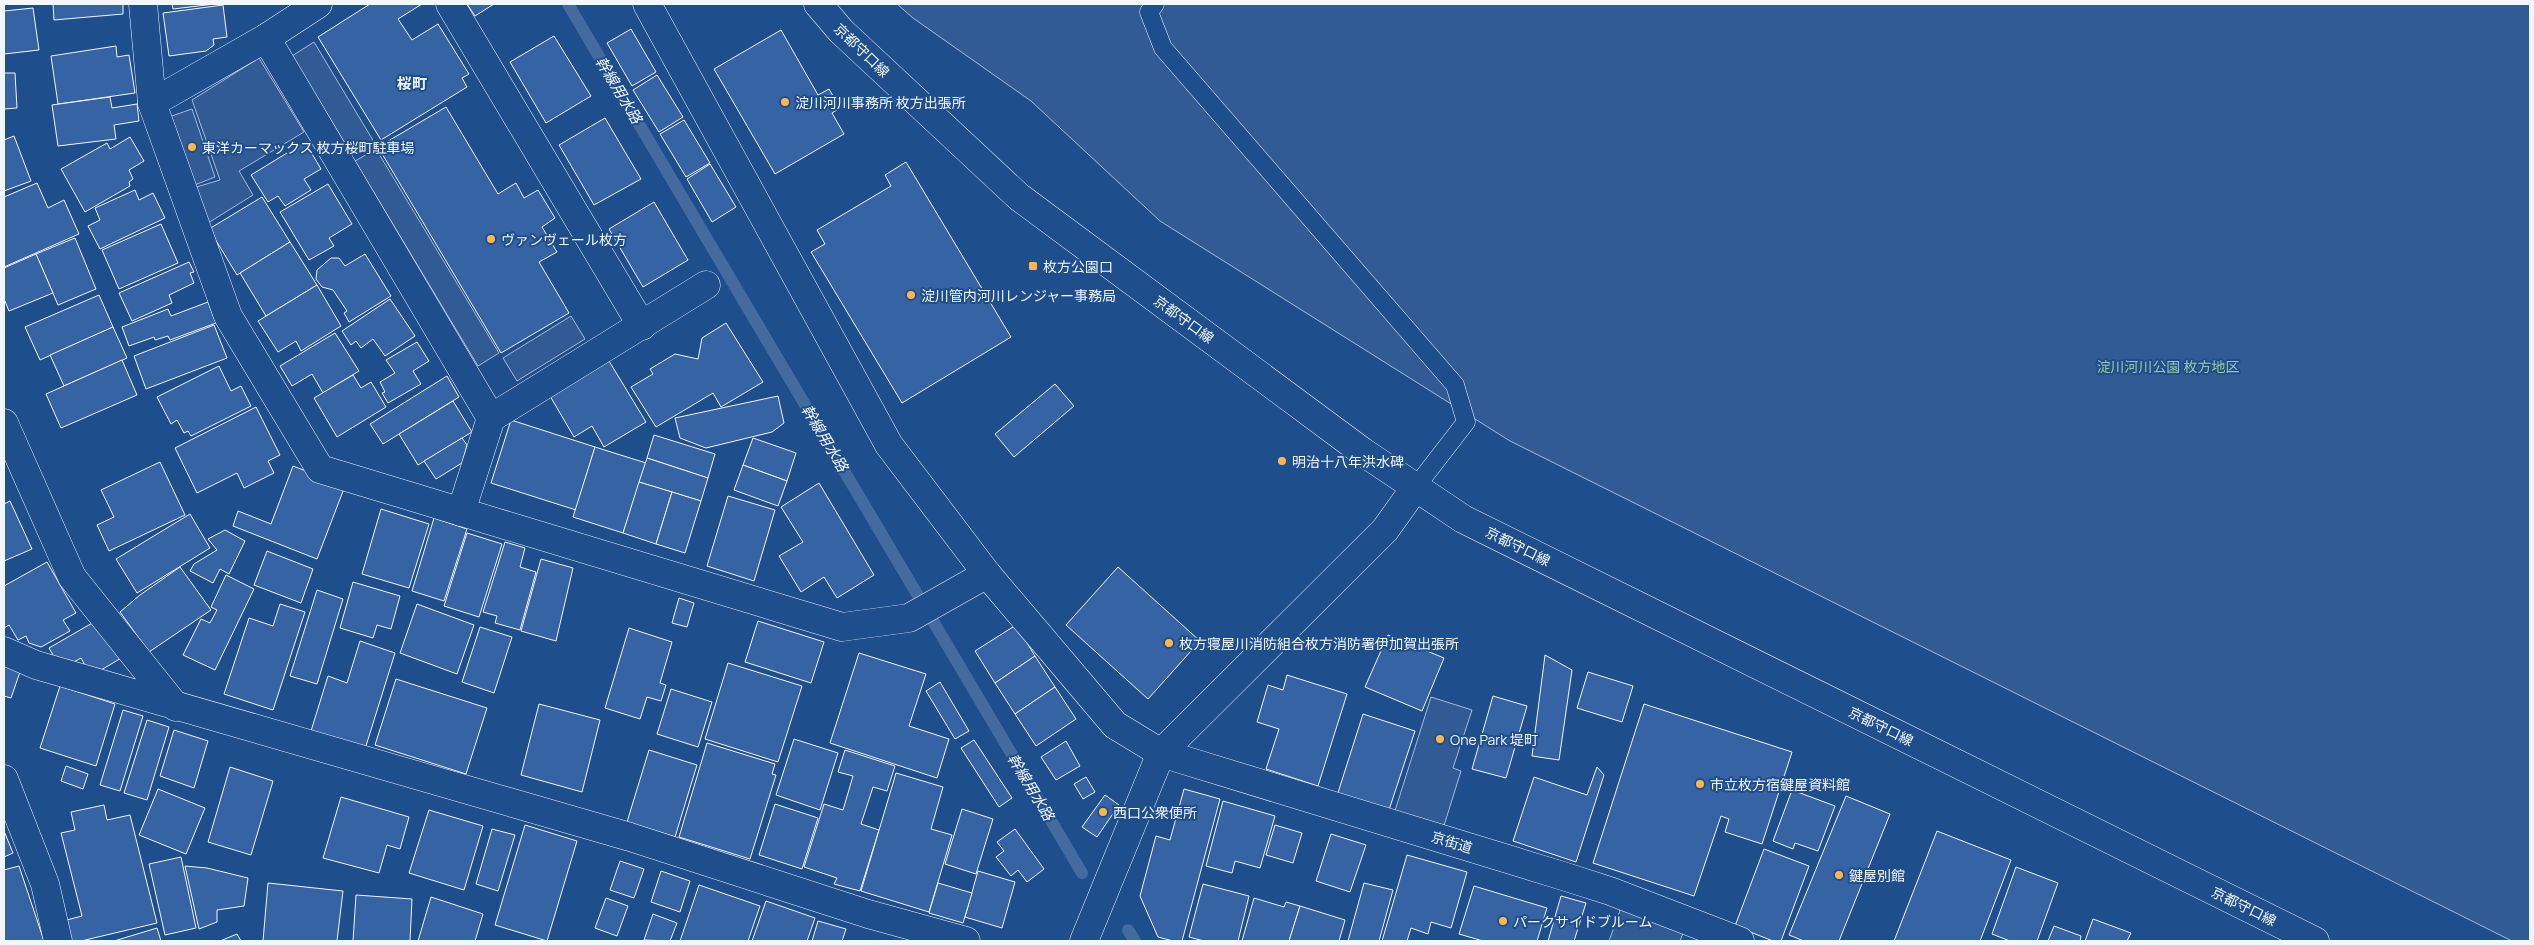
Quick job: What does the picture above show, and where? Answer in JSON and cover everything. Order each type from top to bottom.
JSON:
[{"type":"street","points":[[143,4],[152,103],[228,316],[320,469],[842,627],[909,618],[987,574]]},
{"type":"street","points":[[152,103],[266,38],[318,4]]},
{"type":"street","points":[[450,4],[642,326]]},
{"type":"street","name":"京街道","points":[[647,4],[889,445],[987,574],[1115,725],[1161,753],[1591,885],[1740,941]]},
{"type":"street","name":"京都守口線","points":[[818,4],[841,31],[1019,197],[1363,452],[1463,519],[2315,941]]},
{"type":"street","points":[[266,38],[492,418]]},
{"type":"street","points":[[462,512],[492,418],[706,285]]},
{"type":"street","points":[[4,423],[72,577],[176,707]]},
{"type":"street","points":[[1089,930],[1161,753],[1385,530],[1415,488]]},
{"type":"street","points":[[4,651],[36,665],[630,837],[868,914],[966,941]]},
{"type":"street","points":[[4,779],[45,884],[58,941]]},
{"type":"lane","points":[[1155,4],[1148,12],[1163,48],[1454,385],[1466,422],[1415,488]]},
{"type":"shaded area","name":"淀川河川公園 枚方地区","points":[[897,4],[2530,4],[2530,941],[2512,941],[1510,441],[1160,221],[1031,101],[913,18]]},
{"type":"shaded area","points":[[314,42],[374,142],[352,155],[292,56]]},
{"type":"shaded area","points":[[259,58],[304,132],[239,171],[253,195],[208,223],[193,188],[220,180],[192,100]]},
{"type":"shaded area","name":"東洋カーマックス 枚方桜町駐車場","points":[[192,109],[215,177],[192,186],[169,117]]},
{"type":"shaded area","points":[[376,149],[499,353],[478,366],[355,161]]},
{"type":"shaded area","points":[[571,316],[585,339],[517,381],[503,358]]},
{"type":"shaded area","name":"One Park 堤町","points":[[1431,697],[1472,710],[1453,768],[1461,771],[1442,832],[1393,817]]},
{"type":"shaded area","points":[[1622,905],[1685,928],[1680,941],[1609,941]]},
{"type":"building","points":[[53,4],[123,4],[123,14],[54,20]]},
{"type":"building","points":[[172,4],[215,4],[173,9]]},
{"type":"building","points":[[370,4],[422,4],[398,19],[412,40],[438,24],[469,74],[462,78],[467,87],[381,140],[318,37]]},
{"type":"building","points":[[467,4],[494,4],[475,16]]},
{"type":"building","points":[[223,5],[227,37],[213,39],[214,45],[206,51],[169,56],[163,13]]},
{"type":"building","points":[[33,8],[39,50],[4,54],[4,11]]},
{"type":"building","points":[[631,29],[656,72],[632,86],[607,43]]},
{"type":"building","name":"淀川河川事務所 枚方出張所","points":[[781,30],[818,95],[829,89],[840,108],[832,113],[844,134],[775,174],[714,69]]},
{"type":"building","points":[[554,36],[591,96],[546,123],[510,62]]},
{"type":"building","points":[[116,46],[117,57],[129,55],[135,93],[58,104],[51,56]]},
{"type":"building","points":[[4,73],[15,73],[17,108],[4,109]]},
{"type":"building","points":[[657,75],[683,117],[659,132],[633,90]]},
{"type":"building","points":[[110,97],[112,108],[137,104],[139,121],[114,125],[116,139],[58,146],[52,105]]},
{"type":"building","name":"ヴァンヴェール枚方","points":[[446,107],[498,194],[516,183],[524,198],[538,190],[555,218],[542,227],[557,252],[539,262],[569,313],[501,353],[378,147]]},
{"type":"building","points":[[605,118],[641,179],[594,205],[559,145]]},
{"type":"building","points":[[684,120],[710,163],[686,177],[660,134]]},
{"type":"building","points":[[14,136],[31,181],[4,191],[4,140]]},
{"type":"building","points":[[130,137],[144,161],[129,170],[133,179],[129,182],[130,186],[85,212],[61,169],[107,143],[110,149]]},
{"type":"building","points":[[305,142],[321,169],[304,179],[311,190],[285,206],[278,196],[268,202],[251,175]]},
{"type":"building","name":"淀川管内河川レンジャー事務局","points":[[906,162],[1011,337],[902,403],[811,252],[825,244],[817,230],[891,186],[885,175]]},
{"type":"building","points":[[710,164],[736,207],[712,222],[687,179]]},
{"type":"building","points":[[37,183],[48,208],[64,200],[79,234],[4,267],[4,197]]},
{"type":"building","points":[[328,184],[352,224],[329,238],[334,246],[309,260],[280,212]]},
{"type":"building","points":[[135,190],[139,200],[153,193],[165,218],[100,249],[88,226],[100,220],[95,208]]},
{"type":"building","points":[[262,197],[290,242],[237,275],[209,229]]},
{"type":"building","points":[[654,202],[688,260],[643,287],[609,229]]},
{"type":"building","points":[[161,224],[178,263],[119,289],[102,250]]},
{"type":"building","points":[[75,238],[96,289],[58,305],[36,254]]},
{"type":"building","points":[[290,242],[317,285],[266,316],[240,273]]},
{"type":"building","points":[[36,254],[53,293],[9,311],[4,299],[4,268]]},
{"type":"building","points":[[365,254],[391,296],[349,322],[344,313],[347,311],[333,290],[322,287],[316,279],[317,270],[331,258],[339,258],[345,266]]},
{"type":"building","points":[[189,262],[194,272],[190,273],[194,283],[169,295],[172,303],[132,321],[119,293]]},
{"type":"building","points":[[317,285],[341,326],[301,351],[296,341],[278,352],[258,321]]},
{"type":"building","points":[[99,295],[113,327],[40,360],[25,327]]},
{"type":"building","points":[[390,299],[415,336],[385,356],[373,339],[361,348],[356,341],[351,345],[342,331]]},
{"type":"building","points":[[208,302],[216,323],[170,340],[168,336],[155,340],[154,337],[129,346],[122,327],[168,309],[171,316]]},
{"type":"building","points":[[726,323],[763,382],[721,407],[713,393],[656,427],[631,387],[653,374],[650,369],[675,354],[698,359],[702,338]]},
{"type":"building","points":[[214,325],[227,358],[146,389],[134,356]]},
{"type":"building","points":[[113,327],[127,358],[64,386],[50,355]]},
{"type":"building","points":[[335,333],[359,371],[323,393],[312,374],[292,386],[280,366]]},
{"type":"building","points":[[417,342],[429,361],[413,371],[421,384],[388,403],[382,393],[385,392],[380,382],[395,373],[386,360]]},
{"type":"building","points":[[122,360],[137,395],[61,428],[46,394]]},
{"type":"building","points":[[609,361],[646,422],[604,447],[592,426],[574,437],[550,396]]},
{"type":"building","points":[[219,366],[231,391],[241,386],[251,406],[191,436],[188,431],[184,433],[177,420],[171,424],[157,397]]},
{"type":"building","points":[[353,375],[361,388],[371,382],[386,407],[337,437],[314,398]]},
{"type":"building","points":[[447,376],[459,397],[383,444],[370,424]]},
{"type":"building","points":[[1055,384],[1074,406],[1014,457],[995,434]]},
{"type":"building","points":[[778,396],[784,423],[772,432],[706,448],[680,438],[675,418]]},
{"type":"building","points":[[453,401],[472,432],[418,465],[399,434]]},
{"type":"building","points":[[256,407],[280,455],[268,461],[274,473],[244,488],[237,473],[197,493],[175,448]]},
{"type":"building","points":[[511,420],[595,447],[576,510],[491,483]]},
{"type":"building","points":[[654,435],[715,454],[708,478],[647,458]]},
{"type":"building","points":[[462,438],[467,445],[462,463],[436,479],[424,461]]},
{"type":"building","points":[[753,438],[796,453],[787,481],[743,465]]},
{"type":"building","points":[[595,447],[646,463],[623,533],[573,517]]},
{"type":"building","points":[[647,458],[708,478],[701,501],[639,482]]},
{"type":"building","points":[[160,462],[185,515],[109,551],[97,525],[114,517],[101,490]]},
{"type":"building","points":[[743,465],[787,481],[778,506],[734,490]]},
{"type":"building","points":[[293,466],[345,486],[317,559],[233,526],[238,511],[271,524]]},
{"type":"building","points":[[639,482],[672,492],[656,544],[623,533]]},
{"type":"building","points":[[819,483],[874,575],[837,598],[824,577],[801,592],[779,556],[803,542],[781,507]]},
{"type":"building","points":[[672,492],[701,501],[685,553],[656,544]]},
{"type":"building","points":[[728,496],[775,510],[754,581],[707,566]]},
{"type":"building","points":[[10,501],[32,549],[4,561],[4,504]]},
{"type":"building","points":[[381,509],[429,524],[409,588],[362,574]]},
{"type":"building","points":[[190,514],[210,548],[137,593],[116,559]]},
{"type":"building","points":[[434,518],[467,529],[444,601],[412,591]]},
{"type":"building","points":[[225,530],[245,541],[229,574],[220,569],[213,583],[190,571],[194,564],[217,550],[208,539]]},
{"type":"building","points":[[467,533],[502,544],[479,617],[444,606]]},
{"type":"building","points":[[505,542],[525,548],[520,567],[536,572],[520,630],[495,623],[497,616],[483,612]]},
{"type":"building","points":[[267,551],[313,569],[301,603],[254,585]]},
{"type":"building","points":[[541,559],[573,568],[556,641],[521,631]]},
{"type":"building","points":[[47,562],[76,613],[63,620],[70,631],[41,647],[29,643],[26,636],[18,640],[9,625],[4,628],[4,586]]},
{"type":"building","points":[[180,567],[211,610],[149,652],[120,612],[140,595]]},
{"type":"building","points":[[1118,567],[1200,641],[1148,699],[1066,625]]},
{"type":"building","points":[[226,575],[254,589],[215,670],[183,655],[201,619],[210,623],[217,610],[211,607]]},
{"type":"building","points":[[353,582],[400,596],[391,629],[377,625],[373,638],[340,628]]},
{"type":"building","points":[[317,590],[343,599],[317,684],[290,676]]},
{"type":"building","points":[[679,598],[694,603],[687,627],[672,623]]},
{"type":"building","points":[[280,604],[305,612],[273,710],[224,694],[249,618],[273,626]]},
{"type":"building","points":[[417,604],[474,625],[457,674],[400,653]]},
{"type":"building","points":[[101,618],[123,657],[91,676],[81,658],[61,669],[49,648]]},
{"type":"building","points":[[758,621],[824,642],[811,683],[745,662]]},
{"type":"building","points":[[1016,625],[1035,656],[995,683],[975,651]]},
{"type":"building","points":[[480,627],[512,637],[494,693],[462,682]]},
{"type":"building","points":[[629,628],[672,642],[660,683],[666,685],[661,701],[647,697],[640,719],[605,708]]},
{"type":"building","points":[[1388,635],[1444,658],[1422,711],[1365,687]]},
{"type":"building","points":[[360,641],[395,653],[365,749],[311,731],[328,676],[347,683]]},
{"type":"building","points":[[859,653],[926,674],[909,726],[949,739],[937,778],[830,743]]},
{"type":"building","points":[[1545,655],[1572,670],[1559,760],[1532,756]]},
{"type":"building","points":[[1035,656],[1055,687],[1015,714],[995,683]]},
{"type":"building","points":[[4,663],[21,669],[11,698],[4,696]]},
{"type":"building","points":[[728,663],[802,686],[778,762],[705,739]]},
{"type":"building","points":[[1588,672],[1633,686],[1622,722],[1577,708]]},
{"type":"building","points":[[1287,675],[1347,694],[1318,786],[1266,769],[1279,729],[1257,722],[1268,685],[1283,690]]},
{"type":"building","points":[[396,679],[487,708],[466,774],[375,745]]},
{"type":"building","points":[[940,682],[969,731],[955,739],[926,691]]},
{"type":"building","points":[[60,686],[115,704],[96,766],[40,748]]},
{"type":"building","points":[[1055,687],[1076,719],[1036,746],[1015,714]]},
{"type":"building","points":[[671,689],[712,702],[698,747],[657,734]]},
{"type":"building","points":[[1493,696],[1527,706],[1506,778],[1472,769]]},
{"type":"building","points":[[539,704],[600,720],[582,792],[521,775]]},
{"type":"building","name":"市立枚方宿鍵屋資料館","points":[[1644,704],[1792,752],[1762,844],[1725,832],[1729,819],[1721,816],[1694,896],[1593,863]]},
{"type":"building","points":[[123,710],[143,716],[120,791],[100,785]]},
{"type":"building","points":[[1363,714],[1415,731],[1387,816],[1336,799]]},
{"type":"building","points":[[147,720],[169,727],[147,800],[124,793]]},
{"type":"building","points":[[174,730],[208,741],[194,788],[160,776]]},
{"type":"building","points":[[794,739],[838,753],[820,810],[776,795]]},
{"type":"building","points":[[974,740],[1012,798],[999,807],[961,748]]},
{"type":"building","points":[[1066,741],[1080,766],[1056,780],[1041,757]]},
{"type":"building","points":[[707,743],[775,764],[772,774],[776,775],[750,859],[679,837]]},
{"type":"building","points":[[649,750],[697,765],[675,837],[627,822]]},
{"type":"building","points":[[845,750],[895,766],[887,791],[873,787],[861,824],[879,830],[860,891],[834,884],[837,878],[804,867],[824,804],[843,810],[853,776],[838,772]]},
{"type":"building","points":[[66,766],[88,774],[83,789],[61,781]]},
{"type":"building","points":[[230,767],[273,781],[251,855],[208,842]]},
{"type":"building","points":[[1597,767],[1604,775],[1576,862],[1513,841],[1534,777],[1587,795]]},
{"type":"building","points":[[896,773],[943,787],[931,829],[952,835],[929,912],[861,891]]},
{"type":"building","points":[[1086,777],[1095,792],[1083,799],[1074,784]]},
{"type":"building","points":[[158,789],[205,808],[186,854],[139,835]]},
{"type":"building","points":[[1184,789],[1220,799],[1182,941],[1173,941],[1158,937],[1140,896],[1156,836],[1170,840]]},
{"type":"building","points":[[1792,790],[1835,806],[1818,851],[1795,843],[1793,849],[1773,841]]},
{"type":"building","name":"西口公衆便所","points":[[1105,795],[1119,805],[1097,837],[1082,827]]},
{"type":"building","name":"鍵屋別館","points":[[1846,796],[1890,814],[1839,941],[1804,941],[1789,935]]},
{"type":"building","points":[[341,797],[409,817],[400,849],[387,845],[379,873],[323,858]]},
{"type":"building","points":[[1223,801],[1275,816],[1260,868],[1235,861],[1232,873],[1206,866]]},
{"type":"building","points":[[775,804],[818,818],[802,869],[759,855]]},
{"type":"building","points":[[104,805],[107,820],[130,815],[157,923],[81,941],[68,941],[63,921],[82,916],[61,833],[75,830],[71,812]]},
{"type":"building","points":[[962,809],[993,819],[976,874],[945,864]]},
{"type":"building","points":[[429,810],[483,826],[464,890],[409,873]]},
{"type":"building","points":[[525,825],[577,841],[547,941],[495,925]]},
{"type":"building","points":[[1275,825],[1302,833],[1293,863],[1266,855]]},
{"type":"building","points":[[492,829],[515,835],[498,891],[476,884]]},
{"type":"building","points":[[1015,829],[1044,869],[1027,882],[1018,870],[1011,876],[996,857],[1004,851],[997,842]]},
{"type":"building","points":[[4,831],[13,853],[4,857]]},
{"type":"building","points":[[1937,831],[2011,860],[1980,941],[1894,941]]},
{"type":"building","points":[[1331,834],[1366,845],[1350,892],[1316,881]]},
{"type":"building","points":[[1764,849],[1809,866],[1781,941],[1773,941],[1735,926]]},
{"type":"building","points":[[1407,855],[1467,872],[1451,928],[1431,922],[1428,934],[1411,928],[1407,941],[1382,941]]},
{"type":"building","points":[[181,857],[196,928],[165,935],[149,864]]},
{"type":"building","points":[[620,861],[644,869],[634,898],[610,890]]},
{"type":"building","points":[[19,866],[44,941],[4,941],[4,870]]},
{"type":"building","points":[[185,866],[207,868],[248,878],[244,906],[217,910],[217,922],[199,929]]},
{"type":"building","points":[[2016,867],[2058,883],[2037,941],[2010,941],[1992,934]]},
{"type":"building","points":[[661,871],[690,881],[680,912],[651,902]]},
{"type":"building","points":[[978,871],[1015,882],[1002,928],[965,917]]},
{"type":"building","points":[[268,883],[343,891],[337,941],[263,941]]},
{"type":"building","points":[[938,883],[972,893],[963,923],[929,913]]},
{"type":"building","points":[[1364,883],[1393,890],[1379,941],[1348,941]]},
{"type":"building","points":[[1203,884],[1249,896],[1238,941],[1204,941],[1189,937]]},
{"type":"building","points":[[699,885],[760,906],[748,941],[680,941]]},
{"type":"building","name":"パークサイドブルーム","points":[[1474,886],[1547,908],[1537,941],[1483,941],[1459,934]]},
{"type":"building","points":[[356,895],[412,899],[410,941],[353,941]]},
{"type":"building","points":[[1561,896],[1586,903],[1574,941],[1548,941]]},
{"type":"building","points":[[431,897],[483,914],[475,941],[418,941]]},
{"type":"building","points":[[606,898],[628,906],[617,936],[595,928]]},
{"type":"building","points":[[1254,898],[1284,907],[1286,902],[1300,906],[1289,941],[1242,941]]},
{"type":"building","points":[[766,901],[815,918],[807,941],[752,941]]},
{"type":"building","points":[[1300,906],[1345,920],[1339,941],[1289,941]]},
{"type":"building","points":[[653,914],[677,923],[670,941],[644,940]]},
{"type":"building","points":[[2093,919],[2131,933],[2127,941],[2085,941]]},
{"type":"building","points":[[818,921],[846,929],[842,941],[812,941]]},
{"type":"building","points":[[2054,926],[2081,936],[2080,941],[2048,941]]},
{"type":"building","points":[[157,928],[161,941],[114,941]]},
{"type":"building","points":[[237,934],[241,941],[220,941]]},
{"type":"waterway","name":"幹線用水路","points":[[568,4],[1082,873]]},
{"type":"waterway","name":"幹線用水路","points":[[1128,930],[1135,941]]},
{"type":"place","name":"淀川河川事務所 枚方出張所","points":[[785,102]]},
{"type":"place","name":"東洋カーマックス 枚方桜町駐車場","points":[[192,147]]},
{"type":"place","name":"ヴァンヴェール枚方","points":[[491,239]]},
{"type":"place","name":"枚方公園口","points":[[1033,266]]},
{"type":"place","name":"淀川管内河川レンジャー事務局","points":[[911,295]]},
{"type":"place","name":"明治十八年洪水碑","points":[[1282,461]]},
{"type":"place","name":"枚方寝屋川消防組合枚方消防署伊加賀出張所","points":[[1169,643]]},
{"type":"place","name":"One Park 堤町","points":[[1440,739]]},
{"type":"place","name":"市立枚方宿鍵屋資料館","points":[[1700,784]]},
{"type":"place","name":"西口公衆便所","points":[[1103,812]]},
{"type":"place","name":"鍵屋別館","points":[[1839,875]]},
{"type":"place","name":"パークサイドブルーム","points":[[1503,921]]},
{"type":"district","name":"桜町","points":[[412,83]]}]
